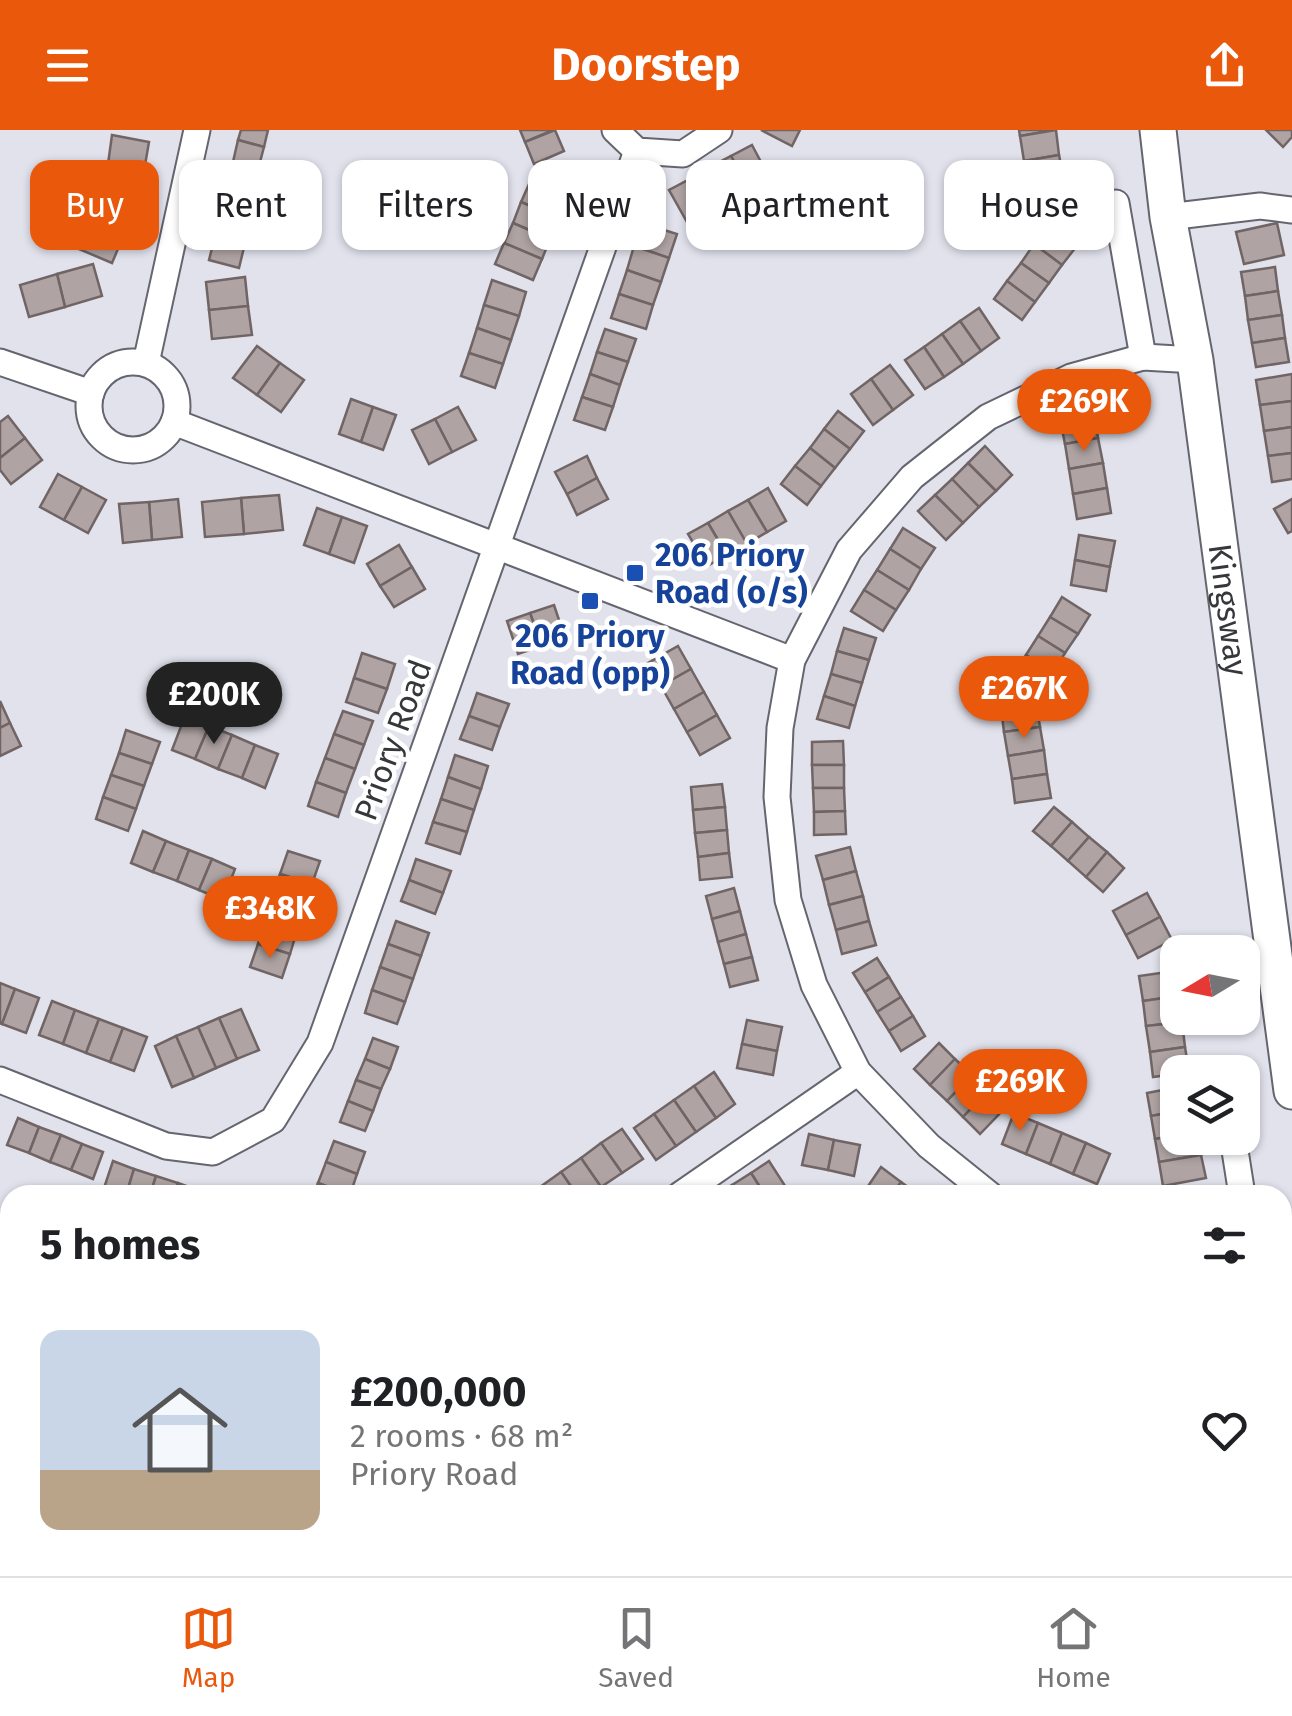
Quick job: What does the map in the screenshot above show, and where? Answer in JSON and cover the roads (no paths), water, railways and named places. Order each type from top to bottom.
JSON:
[{"type":"street","points":[[146,363],[197,130]]},
{"type":"street","points":[[615,130],[637,152],[683,154],[718,130]]},
{"type":"street","name":"Kingsway","points":[[1158,130],[1168,217],[1195,360],[1292,1092]]},
{"type":"street","name":"Priory Road","points":[[0,1080],[166,1146],[213,1152],[272,1120],[320,1043],[637,152]]},
{"type":"street","points":[[1116,203],[1143,357]]},
{"type":"street","points":[[1168,217],[1260,206],[1292,210]]},
{"type":"street","points":[[978,1185],[929,1146],[858,1072],[814,986],[788,900],[777,797],[780,728],[792,660],[849,550],[912,477],[988,417],[1071,377],[1143,357],[1195,360]]},
{"type":"street","points":[[0,362],[90,393]]},
{"type":"street","points":[[122,362],[146,363],[164,374],[175,391],[177,412],[156,444],[138,450],[118,448],[102,438],[91,422],[90,393],[112,366],[122,362]]},
{"type":"street","points":[[174,422],[792,660]]},
{"type":"street","points":[[694,1185],[858,1072]]},
{"type":"street","points":[[1236,1155],[1240,1185]]},
{"type":"place","name":"206 Priory Road (o/s)","points":[[635,573]]},
{"type":"place","name":"206 Priory Road (opp)","points":[[590,601]]}]
